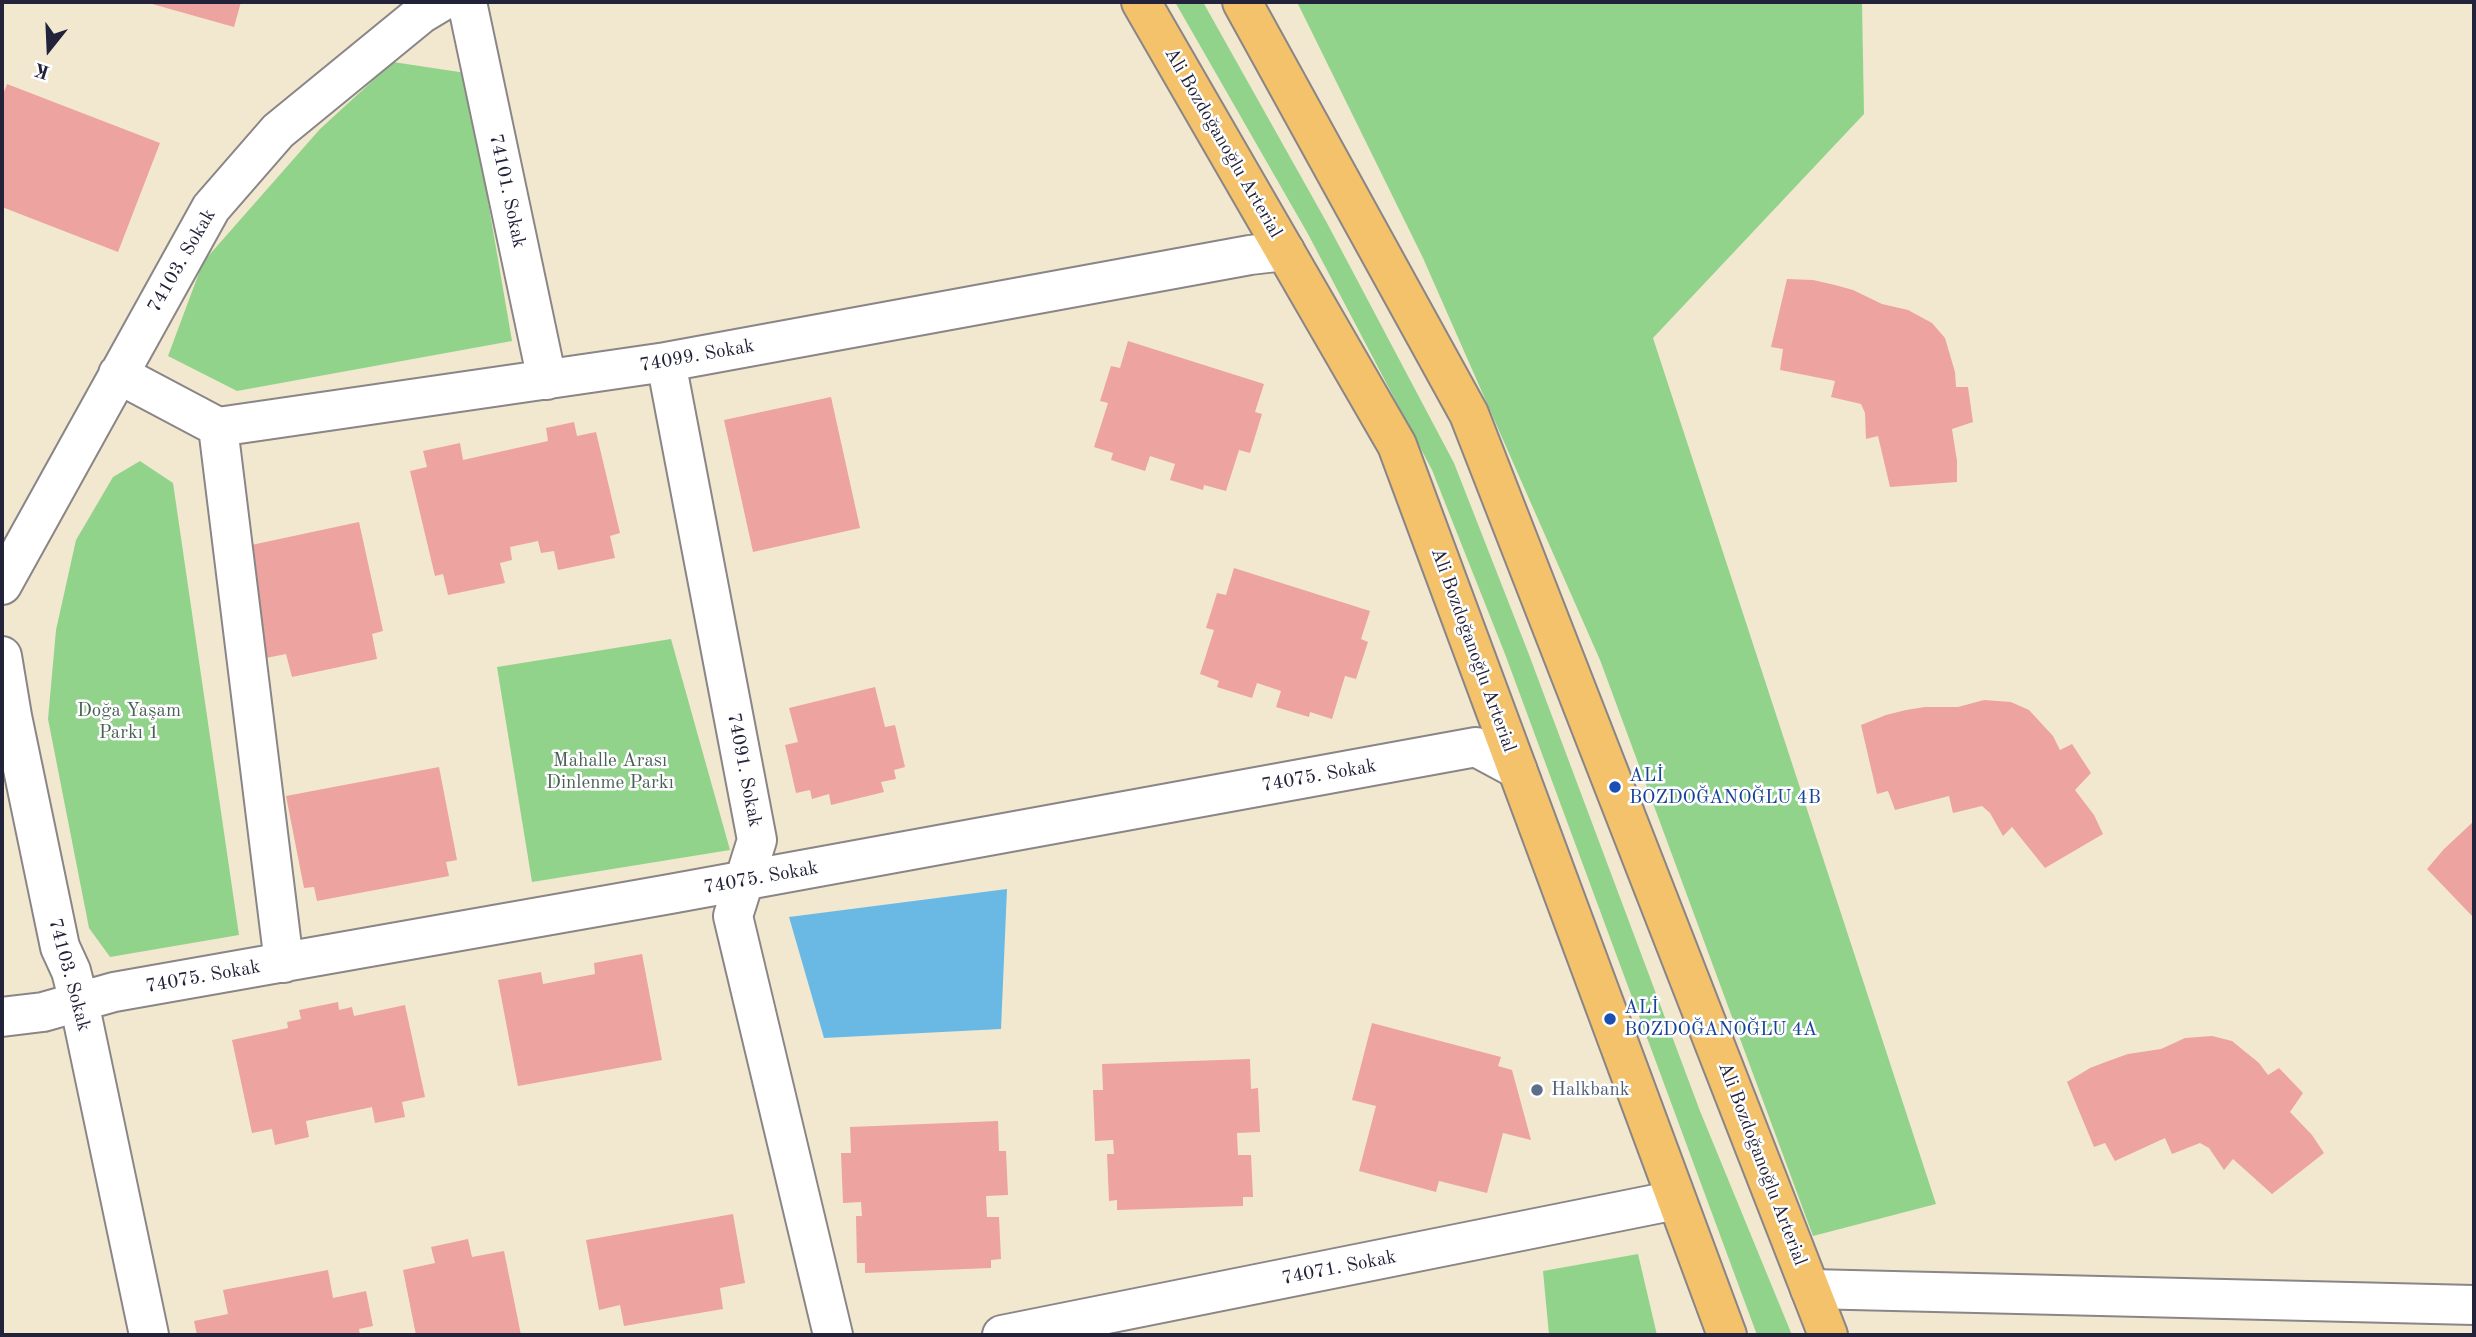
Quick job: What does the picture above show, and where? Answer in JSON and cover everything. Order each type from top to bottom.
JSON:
[{"type":"main road","name":"Ali Bozdoğanoğlu Arterial","points":[[1141,2],[1397,445],[1727,1335]]},
{"type":"main road","name":"Ali Bozdoğanoğlu Arterial","points":[[1241,2],[1469,414],[1828,1335]]},
{"type":"street","name":"74103. Sokak","points":[[2,585],[211,208],[278,131],[421,14],[441,2]]},
{"type":"street","name":"74101. Sokak","points":[[467,2],[547,380]]},
{"type":"street","name":"74099. Sokak","points":[[218,427],[666,362],[1250,255],[1285,251]]},
{"type":"street","name":"74091. Sokak","points":[[666,362],[757,840],[733,915],[834,1335]]},
{"type":"street","points":[[118,374],[218,427],[284,962]]},
{"type":"street","name":"74103. Sokak","points":[[2,656],[60,947],[72,971],[149,1335]]},
{"type":"street","name":"74075. Sokak","points":[[2,1017],[43,1012],[114,992],[1476,747],[1517,769]]},
{"type":"street","name":"74071. Sokak","points":[[1002,1335],[1676,1200]]},
{"type":"street","points":[[1810,1289],[2474,1305]]},
{"type":"green space","points":[[1175,2],[1203,2],[1327,223],[1454,463],[1528,652],[1700,1111],[1792,1335],[1757,1335],[1505,654],[1432,470],[1308,234]]},
{"type":"green space","points":[[1297,2],[1862,2],[1864,114],[1653,338],[1936,1204],[1813,1236],[1600,660],[1423,258]]},
{"type":"green space","points":[[393,62],[466,73],[512,341],[237,391],[168,356],[203,262],[320,129]]},
{"type":"green space","name":"Doğa Yaşam Parkı 1","points":[[140,461],[173,483],[239,935],[110,957],[89,928],[48,719],[56,630],[76,540],[113,477]]},
{"type":"green space","name":"Mahalle Arası Dinlenme Parkı","points":[[671,639],[730,850],[532,882],[497,667]]},
{"type":"green space","points":[[1638,1254],[1657,1335],[1549,1335],[1543,1271]]},
{"type":"water","points":[[1007,889],[1001,1029],[824,1038],[789,917]]},
{"type":"building","points":[[145,2],[241,2],[234,27]]},
{"type":"building","points":[[7,84],[160,143],[118,252],[2,207],[2,97]]},
{"type":"building","points":[[1787,279],[1813,280],[1835,285],[1853,290],[1882,304],[1908,310],[1932,323],[1945,338],[1955,372],[1956,387],[1968,387],[1973,422],[1952,429],[1957,482],[1890,487],[1878,436],[1866,439],[1865,413],[1861,404],[1831,397],[1835,381],[1780,370],[1783,349],[1771,347]]},
{"type":"building","points":[[1128,341],[1264,384],[1255,412],[1262,414],[1250,453],[1239,450],[1226,491],[1204,485],[1203,490],[1170,480],[1175,464],[1150,456],[1145,471],[1111,460],[1113,453],[1094,447],[1108,403],[1100,401],[1111,366],[1120,368]]},
{"type":"building","points":[[831,397],[860,528],[753,552],[724,420]]},
{"type":"building","points":[[574,422],[577,436],[596,432],[620,533],[610,536],[615,558],[558,570],[554,551],[541,553],[538,541],[510,547],[512,560],[500,563],[505,583],[448,595],[443,574],[435,576],[410,471],[427,467],[423,451],[460,443],[463,460],[548,441],[546,428]]},
{"type":"building","points":[[359,522],[383,631],[372,634],[377,659],[292,677],[286,654],[266,658],[242,547]]},
{"type":"building","points":[[1234,568],[1370,611],[1361,639],[1368,642],[1356,679],[1345,676],[1332,719],[1310,712],[1309,717],[1276,707],[1281,691],[1257,683],[1252,698],[1217,687],[1219,681],[1200,674],[1214,630],[1206,628],[1217,593],[1226,595]]},
{"type":"building","points":[[875,687],[885,727],[895,725],[905,767],[894,770],[896,779],[881,782],[884,792],[831,805],[829,794],[812,799],[810,790],[796,793],[785,745],[798,742],[789,708]]},
{"type":"building","points":[[1984,700],[2011,702],[2029,710],[2053,736],[2060,750],[2072,744],[2091,773],[2075,790],[2094,815],[2103,834],[2045,868],[2012,827],[2003,836],[1990,813],[1982,806],[1953,813],[1949,796],[1895,810],[1888,791],[1877,794],[1861,725],[1906,710],[1958,707]]},
{"type":"building","points":[[439,767],[457,860],[446,862],[449,876],[317,901],[314,887],[304,888],[286,796]]},
{"type":"building","points":[[2474,821],[2474,918],[2427,869]]},
{"type":"building","points":[[642,954],[662,1060],[518,1086],[498,980],[541,972],[543,984],[595,974],[594,963]]},
{"type":"building","points":[[338,1002],[339,1010],[352,1007],[354,1016],[405,1005],[425,1097],[402,1102],[405,1117],[375,1123],[372,1107],[306,1121],[309,1137],[275,1145],[272,1129],[252,1133],[232,1040],[288,1028],[287,1022],[301,1019],[299,1010]]},
{"type":"building","points":[[1372,1023],[1501,1057],[1498,1066],[1512,1070],[1531,1140],[1503,1133],[1487,1193],[1439,1181],[1436,1192],[1359,1171],[1376,1106],[1352,1100]]},
{"type":"building","points":[[2212,1036],[2232,1041],[2259,1063],[2268,1075],[2279,1068],[2303,1093],[2290,1112],[2312,1135],[2324,1153],[2272,1194],[2233,1159],[2224,1170],[2209,1148],[2200,1143],[2172,1154],[2165,1138],[2115,1161],[2105,1143],[2094,1147],[2067,1082],[2090,1068],[2128,1054],[2161,1049],[2185,1038]]},
{"type":"building","points":[[1250,1059],[1251,1089],[1258,1088],[1260,1132],[1237,1133],[1238,1155],[1251,1155],[1253,1197],[1243,1197],[1243,1206],[1117,1210],[1117,1200],[1109,1201],[1107,1154],[1114,1154],[1113,1140],[1095,1141],[1093,1090],[1103,1090],[1102,1064]]},
{"type":"building","points":[[998,1121],[999,1151],[1006,1151],[1008,1195],[986,1196],[987,1217],[999,1217],[1001,1259],[991,1260],[991,1268],[865,1273],[865,1263],[857,1263],[856,1216],[862,1216],[861,1202],[843,1203],[841,1153],[851,1153],[850,1127]]},
{"type":"building","points":[[733,1214],[745,1283],[720,1288],[723,1309],[624,1326],[620,1305],[599,1310],[586,1240]]},
{"type":"building","points":[[468,1239],[472,1257],[504,1251],[521,1335],[416,1335],[403,1270],[435,1263],[431,1247]]},
{"type":"building","points":[[328,1270],[333,1298],[366,1291],[373,1326],[359,1329],[360,1335],[197,1335],[194,1321],[228,1314],[223,1290]]},
{"type":"place","name":"ALİ BOZDOĞANOĞLU 4B","points":[[1615,787]]},
{"type":"place","name":"ALİ BOZDOĞANOĞLU 4A","points":[[1610,1019]]},
{"type":"place","name":"Halkbank","points":[[1537,1090]]}]
